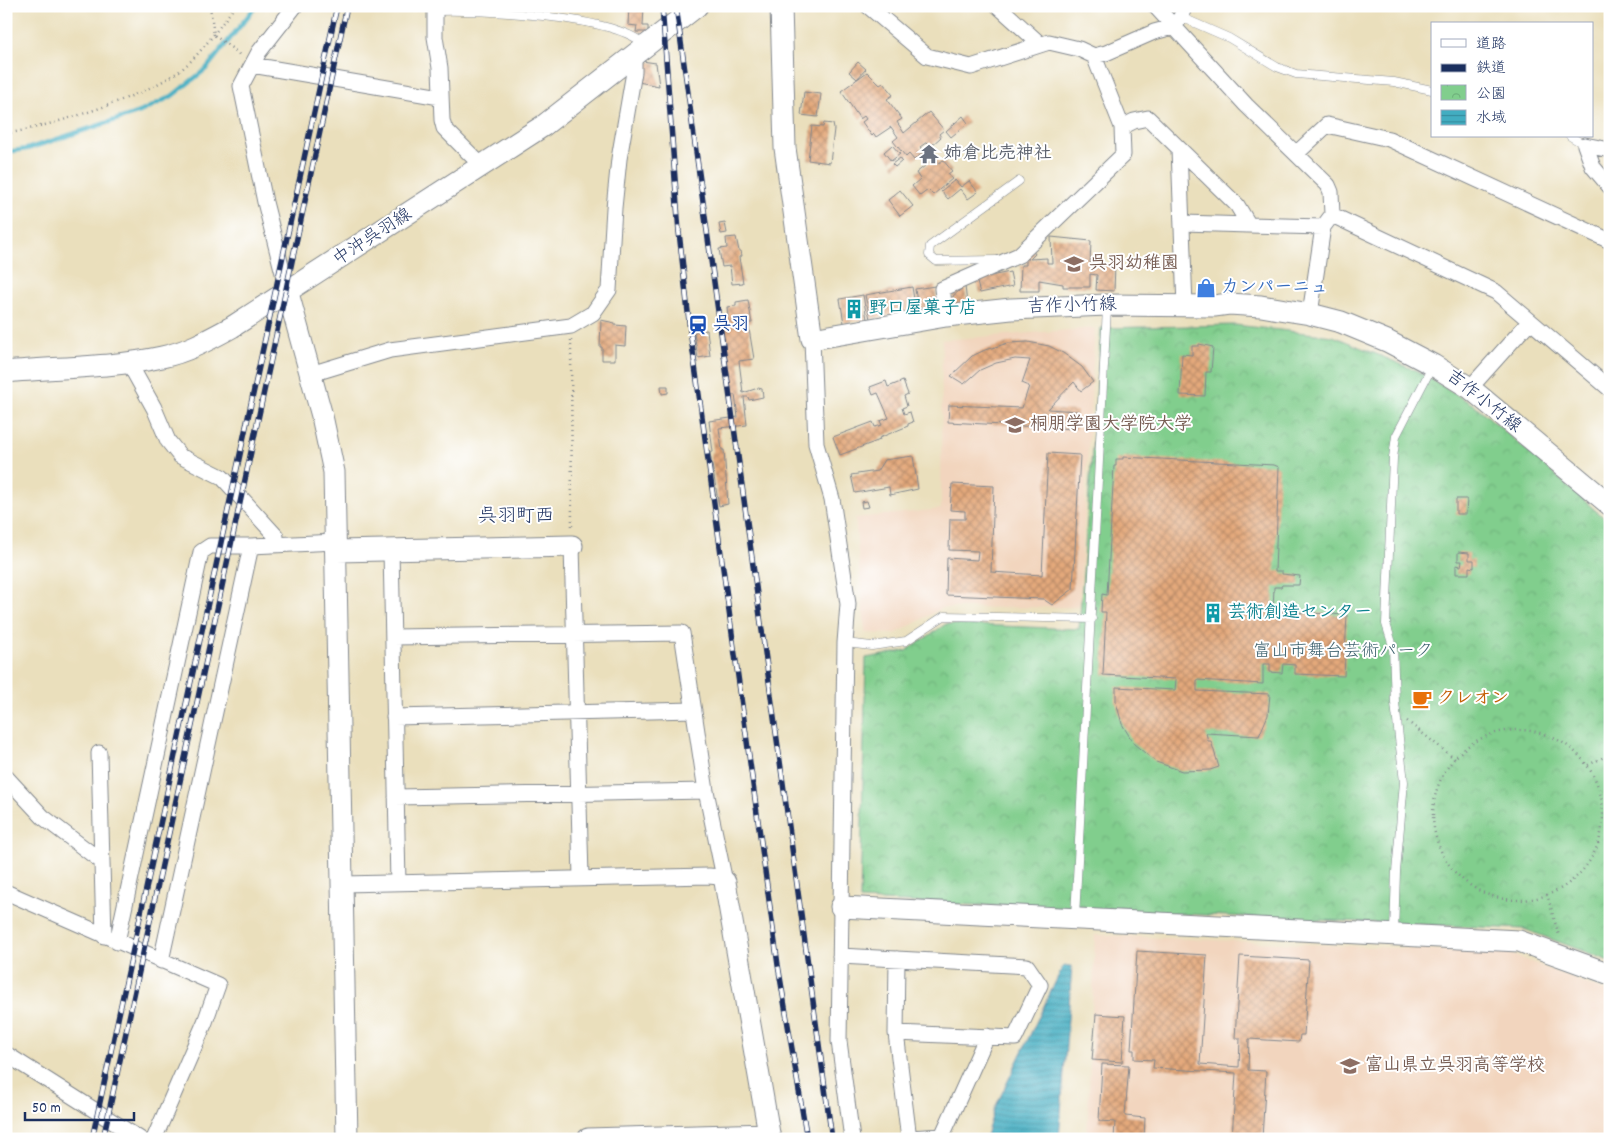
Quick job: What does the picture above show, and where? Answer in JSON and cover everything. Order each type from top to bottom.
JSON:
[{"type":"street","points":[[294,6],[250,67],[242,86],[242,98],[288,293],[311,374],[334,472],[348,1139]]},
{"type":"street","points":[[781,6],[785,148],[812,339],[816,444],[832,499],[848,604],[845,642],[839,1042],[852,1139]]},
{"type":"street","points":[[868,6],[927,56],[959,66],[977,66],[1039,43],[1049,42],[1079,49],[1094,56],[1122,127],[1124,155],[1019,256],[1004,260],[942,289],[946,316]]},
{"type":"street","points":[[998,6],[1039,43]]},
{"type":"street","points":[[1155,6],[1179,17],[1246,105],[1328,185],[1331,192],[1327,221],[1310,314]]},
{"type":"street","points":[[436,8],[435,37],[444,128],[483,167]]},
{"type":"street","name":"中沖呉羽線","points":[[6,372],[129,363],[164,357],[191,348],[232,328],[483,167],[543,126],[640,52],[691,8]]},
{"type":"street","points":[[1094,56],[1154,32],[1179,17]]},
{"type":"street","points":[[311,374],[390,350],[571,326],[593,313],[608,290],[619,159],[634,72],[640,52]]},
{"type":"street","points":[[250,67],[440,97]]},
{"type":"street","points":[[1122,127],[1134,121],[1148,118],[1237,205],[1249,225]]},
{"type":"street","points":[[1297,153],[1327,125],[1389,139],[1610,242]]},
{"type":"street","points":[[1585,145],[1610,150]]},
{"type":"street","points":[[1585,145],[1593,167],[1610,187]]},
{"type":"street","points":[[1179,149],[1185,306]]},
{"type":"street","points":[[1183,223],[1249,225],[1327,221],[1496,292],[1610,389]]},
{"type":"street","name":"吉作小竹線","points":[[812,339],[946,316],[1011,309],[1107,305],[1185,306],[1229,304],[1310,314],[1365,331],[1433,365],[1470,388],[1610,505]]},
{"type":"street","points":[[1470,388],[1530,321]]},
{"type":"street","points":[[129,363],[154,408],[168,441],[180,456],[222,477],[276,536]]},
{"type":"street","points":[[111,939],[201,552],[210,546],[337,546],[391,550],[572,546],[581,877]]},
{"type":"street","points":[[161,961],[251,546]]},
{"type":"street","points":[[391,550],[398,883]]},
{"type":"street","points":[[393,638],[682,634],[706,791],[725,882],[769,1136],[588,1139]]},
{"type":"street","points":[[394,717],[694,710]]},
{"type":"street","points":[[99,753],[100,860],[111,939]]},
{"type":"street","points":[[6,776],[43,817],[100,860]]},
{"type":"street","points":[[396,797],[706,791]]},
{"type":"street","points":[[343,884],[581,877],[709,876],[719,877],[725,882]]},
{"type":"street","points":[[7,894],[218,985],[154,1139]]},
{"type":"street","points":[[841,906],[1518,941],[1610,974]]},
{"type":"street","points":[[840,956],[1028,966],[1040,985],[1016,1038],[896,1033]]},
{"type":"street","points":[[897,959],[896,1033],[909,1138],[942,1136],[987,1036]]},
{"type":"street","points":[[6,1054],[140,1139]]},
{"type":"lane","points":[[436,8],[584,21],[638,38],[640,52]]},
{"type":"lane","points":[[1179,17],[1229,38],[1276,67],[1296,74],[1394,82],[1431,90]]},
{"type":"lane","points":[[1573,138],[1585,145]]},
{"type":"lane","points":[[1004,260],[936,261],[929,255],[930,246],[1019,181]]},
{"type":"lane","points":[[1075,917],[1107,305]]},
{"type":"lane","points":[[1394,934],[1396,872],[1404,800],[1396,712],[1393,646],[1386,624],[1393,458],[1396,436],[1433,365]]},
{"type":"lane","points":[[845,642],[872,646],[906,641],[944,616],[1092,619]]},
{"type":"path","points":[[210,6],[214,34],[237,52],[250,67]]},
{"type":"path","points":[[6,134],[29,130],[143,90],[179,72],[214,34],[235,6]]},
{"type":"path","points":[[571,326],[572,546]]},
{"type":"path","points":[[1396,712],[1455,759]]},
{"type":"path","points":[[1516,729],[1543,733],[1568,745],[1588,765],[1600,791],[1603,819],[1598,847],[1583,871],[1561,889],[1535,899],[1507,900],[1480,891],[1457,875],[1441,851],[1433,824],[1435,796],[1446,770],[1455,759],[1464,749],[1488,735],[1516,729]]},
{"type":"path","points":[[1588,765],[1610,754]]},
{"type":"path","points":[[1547,894],[1565,958]]},
{"type":"shaded area","name":"桐朋学園大学院大学","points":[[1095,328],[1079,607],[942,608],[895,634],[865,633],[855,518],[941,509],[942,340]]},
{"type":"shaded area","name":"富山県立呉羽高等学校","points":[[1095,935],[1508,953],[1610,993],[1610,1139],[1087,1139]]},
{"type":"green space","name":"富山市舞台芸術パーク","points":[[1235,325],[1333,336],[1417,371],[1477,407],[1610,523],[1610,961],[1524,929],[860,900],[866,658],[906,651],[946,624],[1079,629],[1101,328]]},
{"type":"water","points":[[1063,966],[1072,966],[1059,1139],[985,1139],[994,1110]]},
{"type":"building","points":[[629,6],[644,6],[643,26],[648,26],[648,32],[636,32],[637,26],[628,25]]},
{"type":"building","points":[[642,61],[656,63],[659,86],[638,82]]},
{"type":"building","points":[[858,62],[866,69],[857,79],[849,72]]},
{"type":"building","points":[[867,72],[880,85],[883,83],[893,95],[887,99],[902,119],[897,122],[904,133],[929,112],[944,130],[939,134],[941,137],[931,146],[927,142],[920,147],[924,152],[914,160],[909,154],[906,157],[893,141],[898,137],[891,127],[876,137],[874,134],[872,136],[862,122],[866,119],[864,116],[860,119],[841,91]]},
{"type":"building","points":[[804,92],[821,94],[818,117],[801,115]]},
{"type":"building","points":[[963,116],[968,123],[951,137],[946,131]]},
{"type":"building","points":[[824,123],[833,124],[834,129],[830,163],[808,160],[812,126],[823,127]]},
{"type":"building","points":[[892,145],[900,154],[891,161],[884,152]]},
{"type":"building","points":[[900,158],[902,161],[895,167],[892,164]]},
{"type":"building","points":[[935,158],[939,163],[943,160],[952,171],[948,174],[952,179],[933,195],[928,190],[920,196],[912,186],[920,179],[916,173]]},
{"type":"building","points":[[955,180],[961,187],[969,181],[978,192],[968,199],[960,189],[948,199],[941,191]]},
{"type":"building","points":[[900,190],[913,206],[900,216],[888,200]]},
{"type":"building","points":[[725,223],[727,233],[721,234],[719,224]]},
{"type":"building","points":[[736,237],[742,256],[739,257],[743,283],[732,284],[730,266],[722,267],[719,249],[727,248],[726,238]]},
{"type":"building","points":[[1051,237],[1091,241],[1090,265],[1115,265],[1114,291],[1096,290],[1097,275],[1090,274],[1090,287],[1063,287],[1063,284],[1039,280],[1039,291],[1020,291],[1021,265],[1026,265],[1026,259],[1029,259],[1027,257],[1033,251],[1035,254],[1030,259],[1047,258],[1047,263],[1052,263]]},
{"type":"building","points":[[1010,272],[1013,286],[980,293],[976,279]]},
{"type":"building","points":[[935,286],[938,306],[918,309],[915,289]]},
{"type":"building","points":[[965,286],[967,304],[954,306],[953,296]]},
{"type":"building","points":[[912,287],[916,311],[870,319],[865,295]]},
{"type":"building","name":"野口屋菓子店","points":[[863,295],[867,319],[844,323],[840,299]]},
{"type":"building","points":[[748,300],[752,323],[748,323],[754,359],[739,361],[743,393],[758,388],[762,389],[763,397],[749,400],[748,397],[744,397],[747,425],[719,428],[722,450],[724,450],[728,504],[719,506],[710,453],[713,452],[709,421],[738,417],[735,395],[732,395],[721,317],[728,317],[727,307],[736,306],[736,302]]},
{"type":"building","points":[[601,320],[615,323],[615,325],[626,326],[625,346],[615,345],[615,360],[602,360],[602,347],[600,347]]},
{"type":"building","points":[[707,330],[710,356],[698,358],[694,332]]},
{"type":"building","points":[[1028,342],[1049,346],[1063,353],[1082,367],[1093,382],[1081,391],[1074,382],[1048,409],[1077,411],[1076,429],[948,422],[949,405],[1022,408],[1029,386],[1022,383],[1030,360],[1015,359],[996,363],[980,370],[964,384],[951,376],[972,356],[985,350],[1008,343]]},
{"type":"building","points":[[1199,344],[1213,347],[1211,372],[1206,372],[1205,396],[1180,395],[1182,354],[1192,355],[1192,346],[1199,346]]},
{"type":"building","points":[[886,381],[888,387],[903,381],[908,394],[904,396],[907,406],[902,408],[904,414],[910,412],[913,422],[879,438],[880,440],[840,455],[833,437],[873,422],[875,427],[882,425],[880,421],[889,418],[878,393],[873,395],[870,387]]},
{"type":"building","points":[[661,386],[668,386],[668,393],[662,394]]},
{"type":"building","points":[[1048,453],[1080,455],[1073,589],[1052,605],[1043,599],[946,595],[947,558],[977,560],[978,551],[949,550],[950,519],[965,519],[965,511],[950,510],[952,484],[994,486],[991,572],[1042,575]]},
{"type":"building","points":[[913,456],[918,489],[890,495],[889,487],[855,493],[851,475],[877,471],[884,460]]},
{"type":"building","name":"芸術創造センター","points":[[1123,457],[1274,465],[1279,467],[1275,571],[1282,571],[1282,574],[1300,576],[1299,585],[1274,587],[1273,611],[1347,615],[1344,676],[1295,674],[1295,665],[1283,664],[1282,673],[1270,672],[1270,664],[1263,664],[1263,684],[1197,680],[1197,691],[1270,694],[1268,715],[1259,736],[1206,733],[1208,741],[1211,741],[1219,767],[1210,770],[1182,771],[1156,762],[1134,744],[1122,724],[1116,702],[1116,687],[1175,690],[1176,679],[1103,675],[1106,612],[1101,612],[1102,594],[1107,595],[1114,466],[1116,466],[1116,459],[1123,459]]},
{"type":"building","points":[[1456,499],[1467,499],[1466,514],[1456,514]]},
{"type":"building","points":[[867,501],[869,507],[862,508],[861,502]]},
{"type":"building","points":[[1458,552],[1469,553],[1469,560],[1474,560],[1474,568],[1469,567],[1469,574],[1456,574],[1456,565],[1461,566],[1462,561],[1458,561]]},
{"type":"building","points":[[1137,951],[1207,955],[1200,1064],[1239,1067],[1240,1038],[1235,1038],[1240,956],[1309,960],[1304,1035],[1300,1035],[1299,1042],[1249,1039],[1248,1070],[1266,1071],[1262,1139],[1232,1139],[1236,1073],[1153,1068],[1154,1060],[1134,1059],[1134,1050],[1131,1050]]},
{"type":"building","points":[[1096,1014],[1125,1016],[1122,1062],[1092,1060]]},
{"type":"building","points":[[1102,1064],[1129,1065],[1125,1116],[1145,1118],[1144,1139],[1114,1139],[1115,1122],[1099,1121]]},
{"type":"waterway","points":[[6,152],[27,149],[140,112],[172,96],[206,69],[256,6]]},
{"type":"railway","points":[[92,1139],[337,6]]},
{"type":"railway","points":[[103,1139],[347,6]]},
{"type":"railway","points":[[662,6],[679,232],[690,330],[778,965],[807,1139]]},
{"type":"railway","points":[[676,6],[832,1139]]},
{"type":"place","name":"姉倉比売神社","points":[[929,154]]},
{"type":"place","name":"呉羽幼稚園","points":[[1074,264]]},
{"type":"place","name":"カンパーニュ","points":[[1206,288]]},
{"type":"place","name":"野口屋菓子店","points":[[854,309]]},
{"type":"place","name":"呉羽","points":[[698,325]]},
{"type":"place","name":"桐朋学園大学院大学","points":[[1015,425]]},
{"type":"place","name":"芸術創造センター","points":[[1213,613]]},
{"type":"place","name":"クレオン","points":[[1422,699]]},
{"type":"place","name":"富山県立呉羽高等学校","points":[[1350,1066]]},
{"type":"district","name":"呉羽町西","points":[[516,517]]}]
